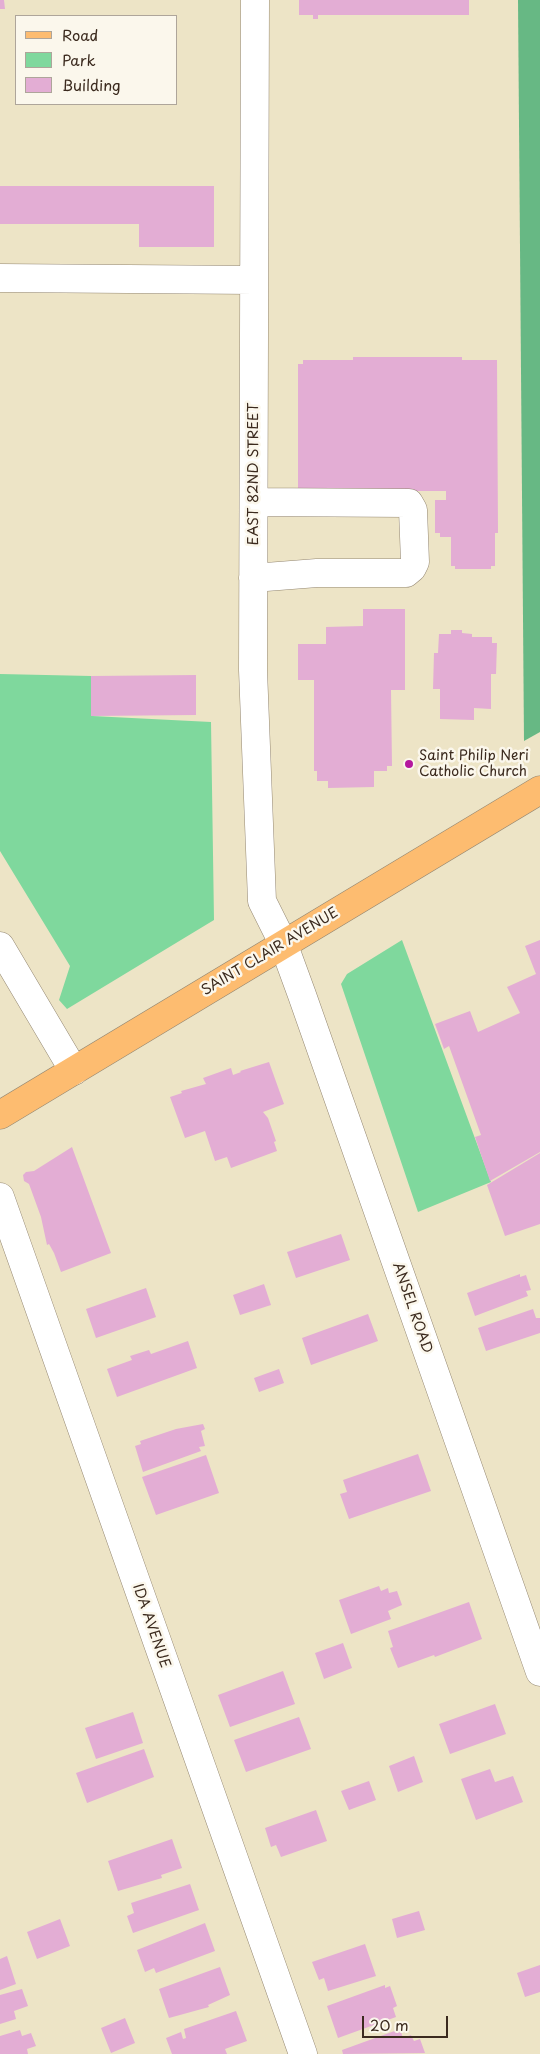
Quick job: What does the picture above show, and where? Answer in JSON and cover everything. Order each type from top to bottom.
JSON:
[{"type":"main road","name":"SAINT CLAIR AVENUE","points":[[0,1115],[540,790]]},
{"type":"street","name":"EAST 82ND STREET","points":[[255,0],[253,670],[262,901],[283,943]]},
{"type":"street","points":[[0,278],[254,280]]},
{"type":"street","points":[[253,578],[317,573],[406,573],[415,562],[413,510],[409,503],[254,502]]},
{"type":"street","name":"ANSEL ROAD","points":[[283,943],[540,1672]]},
{"type":"street","points":[[0,946],[74,1070]]},
{"type":"street","name":"IDA AVENUE","points":[[0,1198],[302,2054]]},
{"type":"green space","points":[[518,0],[540,0],[540,732],[524,741]]},
{"type":"green space","points":[[0,674],[91,676],[92,716],[211,722],[214,920],[67,1009],[59,1000],[70,966],[0,851]]},
{"type":"green space","points":[[402,940],[491,1182],[418,1212],[341,984],[347,974]]},
{"type":"building","points":[[0,0],[4,0],[5,9],[0,9]]},
{"type":"building","points":[[299,0],[469,0],[469,15],[318,15],[318,19],[313,19],[313,15],[299,15]]},
{"type":"building","points":[[0,186],[214,186],[214,247],[139,247],[139,224],[0,224]]},
{"type":"building","points":[[353,357],[462,357],[462,360],[497,360],[498,533],[495,533],[495,566],[491,566],[491,569],[455,569],[455,566],[451,566],[451,537],[440,537],[440,533],[435,533],[435,500],[446,500],[446,491],[303,491],[303,488],[298,488],[298,364],[303,364],[303,360],[353,360]]},
{"type":"building","points":[[363,609],[405,609],[405,690],[391,690],[392,766],[387,766],[387,771],[374,771],[374,787],[328,788],[328,781],[317,781],[317,771],[314,771],[314,680],[298,680],[298,644],[326,644],[326,627],[363,626]]},
{"type":"building","points":[[451,630],[462,630],[462,633],[472,634],[472,637],[492,637],[492,643],[497,643],[496,674],[491,674],[491,709],[474,708],[474,720],[440,719],[440,689],[433,689],[434,653],[438,653],[439,634],[451,634]]},
{"type":"building","points":[[196,675],[196,715],[91,716],[91,676]]},
{"type":"building","points":[[540,940],[540,1152],[490,1181],[475,1137],[481,1135],[449,1046],[444,1049],[435,1024],[470,1011],[478,1032],[520,1013],[507,987],[536,974],[525,946]]},
{"type":"building","points":[[269,1062],[284,1104],[263,1112],[268,1118],[276,1141],[274,1142],[277,1151],[231,1168],[227,1157],[215,1161],[205,1131],[185,1138],[170,1097],[182,1093],[181,1091],[206,1084],[203,1078],[231,1068],[233,1075]]},
{"type":"building","points":[[72,1147],[111,1253],[61,1272],[54,1253],[49,1244],[47,1245],[41,1217],[29,1184],[24,1181],[23,1175],[26,1172],[34,1171]]},
{"type":"building","points":[[540,1153],[540,1224],[505,1236],[487,1185]]},
{"type":"building","points":[[341,1234],[350,1260],[296,1278],[287,1252]]},
{"type":"building","points":[[520,1274],[520,1277],[526,1275],[531,1290],[526,1291],[528,1296],[475,1316],[467,1293]]},
{"type":"building","points":[[264,1284],[271,1305],[240,1315],[233,1295]]},
{"type":"building","points":[[146,1288],[156,1317],[96,1338],[86,1309]]},
{"type":"building","points":[[533,1309],[536,1318],[540,1318],[540,1333],[486,1351],[478,1328]]},
{"type":"building","points":[[368,1314],[378,1341],[311,1365],[302,1338]]},
{"type":"building","points":[[188,1341],[197,1368],[117,1397],[107,1369],[132,1360],[130,1356],[149,1350],[151,1354]]},
{"type":"building","points":[[279,1369],[284,1383],[259,1392],[254,1378]]},
{"type":"building","points":[[203,1424],[205,1429],[201,1431],[205,1446],[199,1447],[201,1451],[143,1472],[135,1446],[141,1444],[140,1441],[176,1429]]},
{"type":"building","points":[[418,1454],[431,1491],[349,1519],[340,1494],[347,1492],[343,1480]]},
{"type":"building","points":[[206,1455],[219,1493],[156,1515],[142,1477]]},
{"type":"building","points":[[379,1586],[381,1591],[388,1588],[389,1593],[397,1591],[402,1605],[388,1611],[391,1619],[351,1634],[339,1600]]},
{"type":"building","points":[[469,1602],[482,1639],[435,1657],[434,1655],[398,1668],[390,1648],[393,1647],[388,1631]]},
{"type":"building","points":[[343,1643],[352,1668],[324,1679],[315,1653]]},
{"type":"building","points":[[283,1671],[295,1704],[230,1727],[218,1695]]},
{"type":"building","points":[[495,1704],[506,1734],[450,1754],[439,1724]]},
{"type":"building","points":[[133,1712],[143,1743],[96,1759],[85,1728]]},
{"type":"building","points":[[299,1717],[311,1749],[246,1772],[234,1740]]},
{"type":"building","points":[[144,1749],[154,1777],[87,1803],[76,1773]]},
{"type":"building","points":[[414,1756],[423,1782],[398,1792],[389,1766]]},
{"type":"building","points":[[490,1769],[495,1782],[513,1776],[523,1802],[476,1820],[461,1779]]},
{"type":"building","points":[[369,1781],[376,1800],[349,1810],[341,1791]]},
{"type":"building","points":[[316,1810],[327,1841],[281,1857],[276,1845],[271,1847],[265,1828]]},
{"type":"building","points":[[172,1839],[182,1868],[161,1875],[162,1878],[118,1891],[108,1861]]},
{"type":"building","points":[[190,1884],[199,1910],[133,1933],[127,1916],[134,1913],[131,1903]]},
{"type":"building","points":[[419,1911],[425,1930],[397,1938],[392,1919]]},
{"type":"building","points":[[60,1919],[70,1946],[37,1959],[27,1932]]},
{"type":"building","points":[[205,1923],[215,1951],[156,1973],[154,1968],[145,1972],[137,1950]]},
{"type":"building","points":[[365,1944],[376,1976],[328,1991],[324,1978],[319,1980],[312,1962]]},
{"type":"building","points":[[7,1956],[16,1984],[0,1990],[0,1959]]},
{"type":"building","points":[[540,1965],[540,1992],[525,1997],[517,1973]]},
{"type":"building","points":[[220,1967],[230,1995],[208,2005],[209,2007],[169,2018],[159,1989]]},
{"type":"building","points":[[385,1985],[385,1988],[390,1986],[397,2006],[393,2008],[396,2017],[338,2038],[327,2006]]},
{"type":"building","points":[[22,1989],[28,2006],[14,2011],[16,2019],[0,2024],[0,1995]]},
{"type":"building","points":[[236,2011],[247,2041],[225,2049],[227,2054],[172,2054],[166,2038],[181,2032],[183,2039],[186,2038],[184,2029]]},
{"type":"building","points":[[125,2018],[135,2043],[111,2053],[101,2028]]},
{"type":"building","points":[[400,2029],[403,2038],[411,2035],[414,2041],[420,2039],[425,2053],[343,2054],[342,2050]]},
{"type":"building","points":[[20,2030],[22,2036],[31,2033],[36,2046],[27,2049],[28,2054],[0,2054],[0,2036]]},
{"type":"place","name":"Saint Philip Neri Catholic Church","points":[[409,764]]}]
